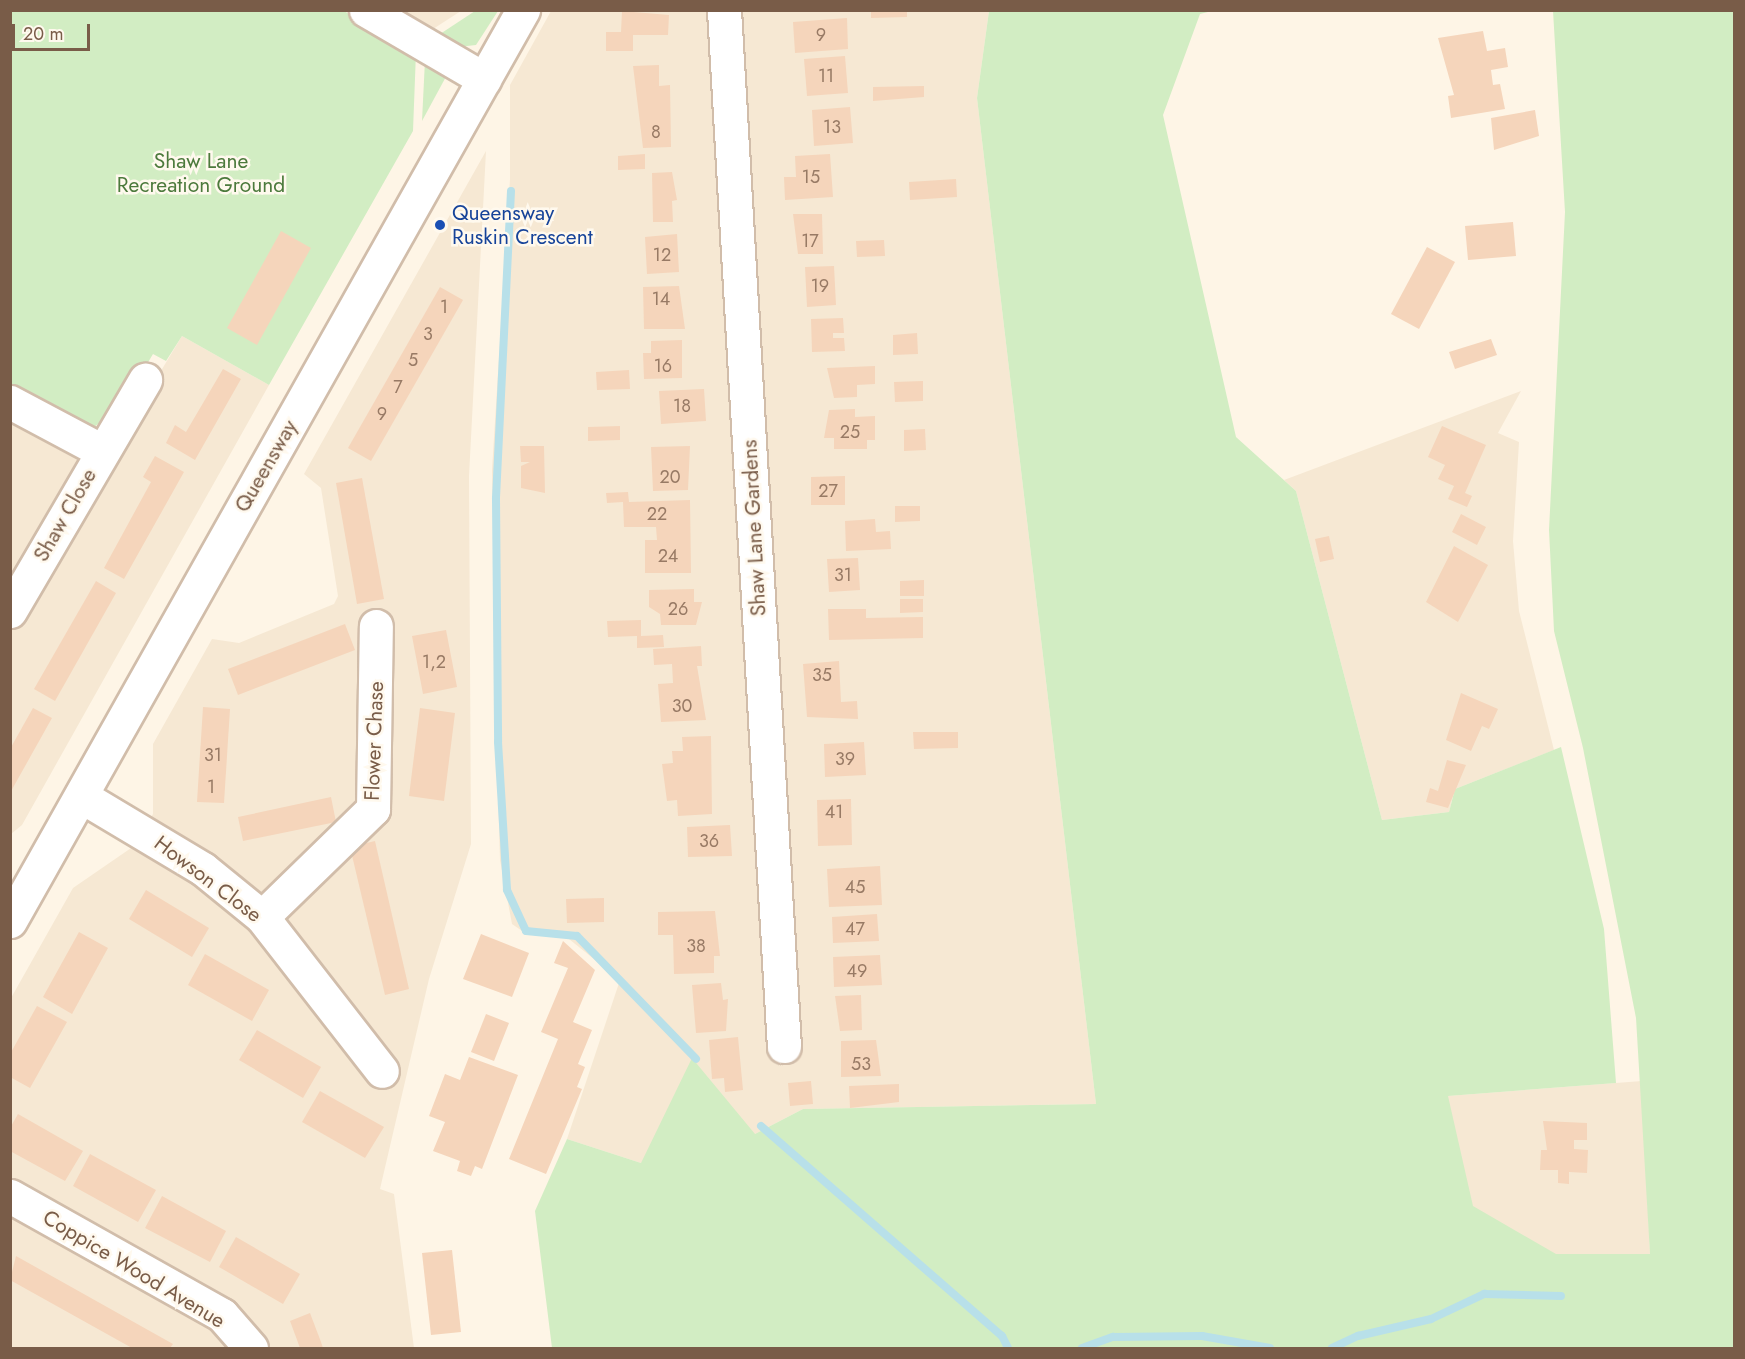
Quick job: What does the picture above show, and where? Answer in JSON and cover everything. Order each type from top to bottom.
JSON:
[{"type":"street","points":[[366,10],[484,79]]},
{"type":"street","name":"Queensway","points":[[12,915],[523,10]]},
{"type":"street","name":"Shaw Lane Gardens","points":[[724,10],[784,1046]]},
{"type":"street","name":"Shaw Close","points":[[10,610],[146,380]]},
{"type":"street","name":"Shaw Close","points":[[10,402],[102,451]]},
{"type":"street","name":"Flower Chase","points":[[262,917],[373,809],[376,626]]},
{"type":"street","name":"Howson Close","points":[[81,796],[203,870],[262,917],[382,1071]]},
{"type":"street","name":"Coppice Wood Avenue","points":[[10,1196],[222,1316],[251,1348]]},
{"type":"shaded area","points":[[398,11],[461,11],[433,29]]},
{"type":"shaded area","points":[[551,11],[989,11],[977,98],[1096,1104],[803,1109],[755,1134],[641,1163],[567,1139],[620,980],[559,931],[528,935],[512,924],[500,860],[495,688],[492,470],[510,179],[510,85]]},
{"type":"shaded area","points":[[486,151],[469,476],[471,844],[429,979],[380,1189],[394,1194],[414,1348],[11,1348],[11,998],[73,888],[134,846],[153,814],[153,744],[212,639],[239,643],[334,604],[338,596],[321,488],[304,474]]},
{"type":"shaded area","points":[[182,336],[269,385],[22,825],[11,834],[10,411],[106,462]]},
{"type":"shaded area","points":[[1521,391],[1498,433],[1519,442],[1513,541],[1519,611],[1554,750],[1455,789],[1449,812],[1382,820],[1296,491],[1284,480]]},
{"type":"shaded area","points":[[1642,1081],[1650,1254],[1374,1300],[1448,1096]]},
{"type":"green space","points":[[1216,10],[1200,14],[1163,115],[1236,437],[1296,491],[1382,820],[1449,812],[1455,789],[1561,747],[1604,929],[1616,1083],[1448,1096],[1473,1206],[1556,1254],[1650,1254],[1636,1018],[1583,748],[1554,631],[1549,530],[1565,212],[1553,11],[1734,11],[1734,1348],[552,1348],[535,1211],[567,1139],[641,1163],[692,1058],[755,1134],[803,1109],[1096,1104],[977,98],[989,11]]},
{"type":"green space","name":"Shaw Lane Recreation Ground","points":[[10,11],[344,11],[416,52],[413,131],[269,385],[182,336],[166,361],[153,354],[125,401],[86,434],[11,395]]},
{"type":"green space","points":[[475,11],[498,11],[476,45],[458,47],[437,36]]},
{"type":"green space","points":[[425,60],[448,73],[422,121]]},
{"type":"building","points":[[871,10],[907,10],[907,17],[871,18]]},
{"type":"building","points":[[622,11],[669,15],[668,35],[633,35],[633,51],[606,51],[606,32],[621,32]]},
{"type":"building","points":[[847,18],[848,49],[795,53],[793,22]]},
{"type":"building","points":[[1483,31],[1487,51],[1505,48],[1508,67],[1491,70],[1493,85],[1500,84],[1505,109],[1451,118],[1448,96],[1454,95],[1438,38]]},
{"type":"building","points":[[845,56],[848,93],[807,96],[804,59]]},
{"type":"building","points":[[659,65],[659,86],[670,85],[671,147],[643,148],[633,66]]},
{"type":"building","points":[[924,86],[924,97],[873,101],[873,87]]},
{"type":"building","points":[[850,107],[853,143],[814,146],[812,110]]},
{"type":"building","points":[[1535,110],[1539,136],[1494,150],[1491,118]]},
{"type":"building","points":[[645,154],[645,169],[618,170],[618,156]]},
{"type":"building","points":[[830,154],[833,197],[785,200],[784,177],[796,177],[795,156]]},
{"type":"building","points":[[672,172],[677,200],[672,201],[673,222],[653,222],[652,173]]},
{"type":"building","points":[[956,179],[957,197],[910,200],[909,182]]},
{"type":"building","points":[[793,214],[822,214],[823,254],[798,254]]},
{"type":"building","points":[[1513,222],[1516,256],[1468,260],[1465,226]]},
{"type":"building","points":[[281,231],[311,248],[257,345],[227,328]]},
{"type":"building","points":[[677,234],[679,272],[647,274],[645,237]]},
{"type":"building","points":[[884,240],[885,256],[857,257],[856,241]]},
{"type":"building","points":[[1427,247],[1455,262],[1419,329],[1391,314]]},
{"type":"building","points":[[834,266],[836,305],[807,307],[805,267]]},
{"type":"building","points":[[679,286],[685,329],[644,329],[643,287]]},
{"type":"building","points":[[440,287],[463,300],[371,461],[348,448]]},
{"type":"building","points":[[843,318],[844,333],[833,333],[833,338],[844,338],[845,351],[812,352],[811,319]]},
{"type":"building","points":[[917,333],[918,354],[893,355],[893,335]]},
{"type":"building","points":[[1491,339],[1497,355],[1455,369],[1449,352]]},
{"type":"building","points":[[682,340],[682,378],[644,379],[643,353],[651,353],[651,341]]},
{"type":"building","points":[[875,366],[875,384],[857,385],[857,397],[834,398],[827,368]]},
{"type":"building","points":[[223,369],[241,379],[195,460],[166,443],[175,425],[186,432]]},
{"type":"building","points":[[629,370],[630,389],[597,390],[596,372]]},
{"type":"building","points":[[923,381],[923,401],[895,402],[894,382]]},
{"type":"building","points":[[704,389],[706,421],[661,424],[659,391]]},
{"type":"building","points":[[855,409],[855,417],[875,416],[875,440],[867,440],[867,449],[834,449],[834,438],[824,438],[829,410]]},
{"type":"building","points":[[620,426],[620,440],[588,441],[588,427]]},
{"type":"building","points":[[1442,426],[1486,445],[1465,493],[1472,496],[1467,507],[1448,499],[1454,486],[1438,479],[1445,465],[1428,457]]},
{"type":"building","points":[[925,429],[926,450],[904,451],[904,430]]},
{"type":"building","points":[[520,446],[544,446],[545,493],[521,488],[521,466],[530,462],[521,462]]},
{"type":"building","points":[[690,446],[688,490],[653,491],[651,447]]},
{"type":"building","points":[[155,456],[184,472],[124,579],[104,568],[151,482],[143,477]]},
{"type":"building","points":[[845,476],[845,505],[811,505],[811,477]]},
{"type":"building","points":[[362,478],[384,599],[357,604],[336,483]]},
{"type":"building","points":[[628,492],[629,502],[690,500],[691,573],[645,573],[645,540],[657,540],[656,527],[624,527],[623,502],[607,503],[606,493]]},
{"type":"building","points":[[895,506],[920,506],[920,521],[895,522]]},
{"type":"building","points":[[1461,514],[1486,527],[1477,545],[1452,532]]},
{"type":"building","points":[[875,519],[876,532],[890,531],[891,549],[846,551],[845,521]]},
{"type":"building","points":[[1329,536],[1334,559],[1320,562],[1315,539]]},
{"type":"building","points":[[1454,546],[1488,565],[1458,622],[1426,602]]},
{"type":"building","points":[[858,558],[860,590],[829,592],[827,559]]},
{"type":"building","points":[[924,580],[924,596],[900,596],[900,581]]},
{"type":"building","points":[[96,581],[116,593],[55,701],[34,689]]},
{"type":"building","points":[[694,589],[694,602],[702,602],[696,625],[661,625],[660,614],[649,607],[649,590]]},
{"type":"building","points":[[900,599],[923,599],[923,612],[900,613]]},
{"type":"building","points":[[828,609],[866,609],[866,618],[923,617],[923,638],[829,640]]},
{"type":"building","points":[[641,620],[641,636],[663,635],[664,647],[637,648],[637,636],[608,637],[607,621]]},
{"type":"building","points":[[345,624],[355,650],[238,695],[228,669]]},
{"type":"building","points":[[446,630],[457,687],[423,694],[412,636]]},
{"type":"building","points":[[701,646],[702,666],[697,666],[706,720],[661,722],[658,684],[673,683],[672,664],[654,665],[653,649]]},
{"type":"building","points":[[839,661],[841,702],[857,701],[858,719],[807,717],[803,664]]},
{"type":"building","points":[[1461,693],[1498,709],[1489,729],[1482,726],[1471,751],[1446,740]]},
{"type":"building","points":[[203,707],[230,709],[224,803],[197,802]]},
{"type":"building","points":[[33,708],[52,718],[10,793],[10,749]]},
{"type":"building","points":[[420,708],[455,713],[444,801],[409,796]]},
{"type":"building","points":[[913,732],[958,732],[958,748],[914,749]]},
{"type":"building","points":[[711,736],[712,814],[678,816],[677,800],[667,801],[662,764],[673,763],[672,751],[683,751],[682,737]]},
{"type":"building","points":[[864,742],[866,775],[825,777],[824,744]]},
{"type":"building","points":[[1447,760],[1466,765],[1448,808],[1426,802],[1430,788],[1438,791]]},
{"type":"building","points":[[331,797],[336,822],[243,841],[238,817]]},
{"type":"building","points":[[851,799],[852,845],[818,846],[817,800]]},
{"type":"building","points":[[730,825],[732,856],[688,857],[687,827]]},
{"type":"building","points":[[375,841],[409,989],[385,995],[350,847]]},
{"type":"building","points":[[880,866],[882,905],[829,907],[827,869]]},
{"type":"building","points":[[146,890],[209,928],[192,957],[129,919]]},
{"type":"building","points":[[604,898],[604,922],[567,923],[566,899]]},
{"type":"building","points":[[715,911],[720,956],[714,956],[714,973],[674,974],[673,935],[658,935],[658,912]]},
{"type":"building","points":[[877,914],[879,941],[833,943],[832,917]]},
{"type":"building","points":[[79,932],[108,948],[72,1014],[43,997]]},
{"type":"building","points":[[481,934],[529,953],[512,997],[463,979]]},
{"type":"building","points":[[563,941],[595,970],[573,1022],[592,1030],[578,1064],[585,1067],[577,1087],[582,1089],[546,1174],[509,1159],[558,1039],[541,1032],[568,968],[554,963]]},
{"type":"building","points":[[205,954],[269,990],[252,1021],[188,985]]},
{"type":"building","points":[[880,955],[882,985],[834,987],[833,957]]},
{"type":"building","points":[[721,983],[723,1000],[728,999],[726,1031],[696,1033],[692,985]]},
{"type":"building","points":[[861,995],[862,1030],[840,1031],[835,996]]},
{"type":"building","points":[[37,1006],[67,1022],[30,1088],[10,1077],[10,1054]]},
{"type":"building","points":[[486,1014],[509,1023],[494,1061],[471,1052]]},
{"type":"building","points":[[257,1030],[321,1067],[303,1098],[239,1060]]},
{"type":"building","points":[[738,1037],[743,1090],[725,1092],[724,1078],[712,1079],[709,1040]]},
{"type":"building","points":[[876,1040],[881,1076],[841,1077],[841,1041]]},
{"type":"building","points":[[469,1057],[518,1075],[482,1169],[475,1166],[471,1176],[457,1171],[460,1161],[433,1151],[445,1122],[429,1116],[445,1074],[460,1080]]},
{"type":"building","points":[[811,1081],[813,1104],[790,1106],[788,1083]]},
{"type":"building","points":[[899,1084],[899,1102],[850,1108],[849,1086]]},
{"type":"building","points":[[320,1091],[384,1127],[365,1158],[302,1122]]},
{"type":"building","points":[[18,1114],[83,1151],[65,1181],[10,1151],[10,1128]]},
{"type":"building","points":[[1543,1121],[1587,1123],[1587,1140],[1574,1140],[1574,1149],[1588,1150],[1587,1173],[1569,1172],[1569,1184],[1558,1183],[1558,1170],[1540,1170],[1541,1150],[1547,1150]]},
{"type":"building","points":[[90,1154],[156,1190],[138,1222],[73,1186]]},
{"type":"building","points":[[162,1196],[226,1231],[210,1262],[145,1228]]},
{"type":"building","points":[[236,1237],[300,1274],[283,1304],[219,1267]]},
{"type":"building","points":[[452,1250],[461,1332],[431,1335],[422,1253]]},
{"type":"building","points":[[16,1256],[173,1344],[170,1348],[132,1348],[10,1280]]},
{"type":"building","points":[[310,1313],[323,1348],[300,1348],[290,1321]]},
{"type":"waterway","points":[[511,191],[496,499],[498,742],[507,890],[526,931],[577,936],[696,1059]]},
{"type":"waterway","points":[[761,1126],[1002,1336],[1008,1348]]},
{"type":"waterway","points":[[1332,1348],[1358,1336],[1431,1319],[1484,1294],[1561,1296]]},
{"type":"waterway","points":[[1082,1348],[1113,1337],[1202,1336],[1270,1348]]},
{"type":"place","name":"Queensway Ruskin Crescent","points":[[440,225]]}]
